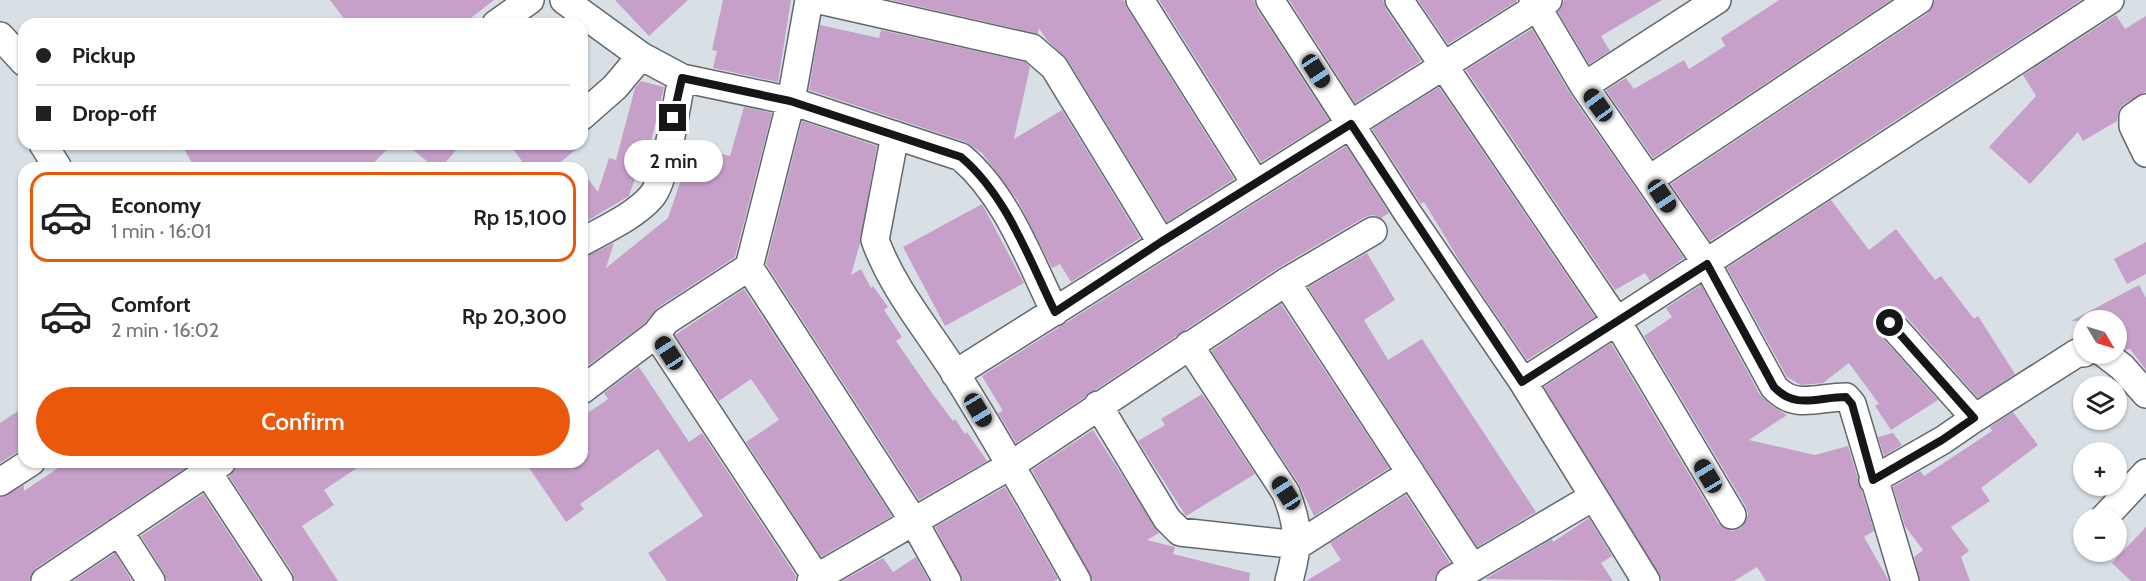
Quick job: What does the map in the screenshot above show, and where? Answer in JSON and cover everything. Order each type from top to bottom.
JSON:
[{"type":"street","points":[[504,18],[530,0]]},
{"type":"street","points":[[564,0],[641,56],[682,78],[790,101],[961,157],[980,173],[996,194],[1055,312]]},
{"type":"street","points":[[588,385],[656,334],[666,321],[749,267],[790,101],[809,0]]},
{"type":"street","points":[[820,0],[1032,48],[1054,67],[1161,242]]},
{"type":"street","points":[[1140,0],[1256,184]]},
{"type":"street","points":[[1270,0],[1522,382],[1646,581]]},
{"type":"street","points":[[1399,0],[1616,320],[1732,515]]},
{"type":"street","points":[[1584,86],[1717,0]]},
{"type":"street","points":[[1650,179],[1919,0]]},
{"type":"street","points":[[1522,382],[1707,264],[2110,0]]},
{"type":"street","points":[[955,374],[1540,2],[1584,86],[1707,264],[1774,387],[1784,397],[1798,402],[1846,397],[1852,404],[1905,581]]},
{"type":"street","points":[[0,36],[18,56]]},
{"type":"street","points":[[588,111],[615,87],[641,56]]},
{"type":"street","points":[[588,238],[640,207],[653,194],[660,178],[682,78]]},
{"type":"street","points":[[2146,108],[2133,117],[2133,123],[2146,153]]},
{"type":"street","points":[[895,135],[875,240],[890,277],[955,374],[1011,465],[1077,581]]},
{"type":"street","points":[[656,334],[814,579],[1011,465],[1286,282],[1373,231]]},
{"type":"street","points":[[749,267],[913,520],[947,581]]},
{"type":"street","points":[[1286,282],[1411,473],[1461,574],[1593,497]]},
{"type":"street","points":[[1890,323],[1974,418]]},
{"type":"street","points":[[1189,345],[1286,493],[1293,511],[1298,545],[1289,581]]},
{"type":"street","points":[[1873,480],[1942,440],[2073,356]]},
{"type":"street","points":[[2117,364],[2146,394]]},
{"type":"street","points":[[1098,405],[1172,526],[1180,531],[1298,545],[1411,473]]},
{"type":"street","points":[[0,482],[22,468]]},
{"type":"street","points":[[45,581],[206,468]]},
{"type":"street","points":[[212,468],[279,581]]},
{"type":"street","points":[[2113,508],[2146,473]]},
{"type":"street","points":[[119,531],[151,581]]},
{"type":"building","points":[[330,0],[494,0],[471,18],[344,18]]},
{"type":"building","points":[[615,0],[688,0],[649,36]]},
{"type":"building","points":[[723,0],[791,0],[778,82],[713,68],[717,51],[712,50]]},
{"type":"building","points":[[891,0],[1124,0],[1234,179],[1167,222],[1067,59],[1046,39],[1039,28],[1038,34]]},
{"type":"building","points":[[1159,0],[1254,0],[1257,9],[1329,120],[1261,162]]},
{"type":"building","points":[[1289,0],[1383,0],[1386,9],[1421,61],[1355,103]]},
{"type":"building","points":[[1418,0],[1517,0],[1517,1],[1448,44]]},
{"type":"building","points":[[1564,0],[1662,0],[1601,36],[1610,51],[1589,64],[1558,12]]},
{"type":"building","points":[[1779,0],[1891,0],[1653,158],[1606,90],[1626,78],[1634,89],[1684,60],[1689,69],[1725,46],[1721,38]]},
{"type":"building","points":[[1935,0],[2081,0],[1710,241],[1671,184],[1928,13]]},
{"type":"building","points":[[2116,15],[2125,29],[2146,16],[2146,92],[2124,104],[2119,110],[2117,121],[2083,141],[2078,132],[2030,184],[1989,147],[2036,96],[2023,75]]},
{"type":"building","points":[[820,25],[879,38],[881,30],[1025,62],[1030,67],[1014,139],[1062,110],[1140,238],[1071,282],[1060,264],[1052,268],[1018,201],[982,153],[966,142],[809,90]]},
{"type":"building","points":[[1532,29],[1571,95],[1684,258],[1650,281],[1645,273],[1615,290],[1466,70]]},
{"type":"building","points":[[641,81],[664,87],[647,159],[642,158],[629,196],[588,220],[588,179],[598,192],[609,158],[616,160],[635,88]]},
{"type":"building","points":[[1439,87],[1595,317],[1527,360],[1462,265],[1424,202],[1421,204],[1372,129]]},
{"type":"building","points":[[744,107],[772,113],[735,257],[657,308],[645,323],[588,366],[588,255],[614,243],[606,268],[668,218],[686,165],[716,174],[722,154],[730,156]]},
{"type":"building","points":[[802,121],[877,146],[860,243],[851,275],[861,269],[871,288],[873,286],[888,307],[884,310],[902,337],[896,341],[953,421],[955,419],[965,434],[967,432],[987,461],[919,500],[766,264]]},
{"type":"building","points":[[1346,146],[1389,213],[1381,218],[1373,215],[1365,217],[1278,268],[1016,443],[998,413],[1003,411],[982,376]]},
{"type":"building","points":[[184,150],[387,150],[374,162],[192,162]]},
{"type":"building","points":[[413,150],[456,150],[446,162],[428,162]]},
{"type":"building","points":[[514,150],[576,150],[560,162],[522,162]]},
{"type":"building","points":[[1831,200],[1869,250],[1896,229],[1935,280],[1941,276],[1974,319],[1978,316],[2015,374],[1978,398],[1902,312],[1887,308],[1875,318],[1878,333],[1938,400],[1891,430],[1875,406],[1879,404],[1849,363],[1823,383],[1801,385],[1787,377],[1727,268]]},
{"type":"building","points":[[982,204],[1024,283],[945,326],[903,247]]},
{"type":"building","points":[[2146,242],[2146,274],[2127,284],[2114,259]]},
{"type":"building","points":[[1367,253],[1395,300],[1364,320],[1388,360],[1422,339],[1536,512],[1477,547],[1308,287]]},
{"type":"building","points":[[1701,285],[1760,395],[1787,415],[1749,440],[1815,455],[1848,446],[1874,531],[1864,537],[1889,581],[1766,581],[1757,567],[1734,581],[1663,581],[1544,387],[1611,343],[1718,523],[1732,531],[1741,528],[1748,515],[1746,507],[1644,336],[1672,317],[1666,308]]},
{"type":"building","points":[[2139,285],[2146,298],[2146,370],[2130,349],[2127,350],[2127,310],[2092,310]]},
{"type":"building","points":[[744,289],[892,516],[821,557],[746,442],[779,420],[751,379],[719,401],[675,335]]},
{"type":"building","points":[[1281,304],[1389,468],[1314,516],[1299,484],[1211,351]]},
{"type":"building","points":[[639,367],[689,442],[702,433],[796,576],[795,581],[667,581],[648,553],[703,516],[658,449],[580,504],[584,509],[566,522],[529,468],[588,468],[588,413],[608,399],[604,393]]},
{"type":"building","points":[[1202,394],[1255,474],[1186,516],[1138,441],[1165,425],[1161,419]]},
{"type":"building","points":[[18,411],[18,452],[0,463],[0,423]]},
{"type":"building","points":[[2013,412],[2038,445],[1981,488],[1990,501],[1951,527],[1969,551],[1961,557],[1970,581],[1920,581],[1914,557],[1923,550],[1905,526],[1893,487],[1920,471],[1924,476],[1992,431],[1990,427]]},
{"type":"building","points":[[1093,430],[1159,533],[1147,540],[1175,547],[1173,554],[1250,573],[1249,581],[1093,581],[1032,470]]},
{"type":"building","points":[[1893,433],[1902,445],[1884,456],[1878,437]]},
{"type":"building","points":[[58,468],[186,468],[36,568],[29,581],[0,581],[0,498],[24,485],[24,491]]},
{"type":"building","points":[[357,468],[324,490],[334,505],[302,526],[338,581],[295,581],[292,572],[229,476],[236,469]]},
{"type":"building","points":[[1005,487],[1058,579],[1054,581],[963,581],[935,527]]},
{"type":"building","points":[[203,494],[260,581],[167,581],[141,536]]},
{"type":"building","points":[[1406,495],[1450,563],[1437,573],[1434,581],[1306,581],[1341,560],[1330,543]]},
{"type":"building","points":[[1589,518],[1612,556],[1601,563],[1613,581],[1485,579],[1552,539],[1553,542]]},
{"type":"building","points":[[2146,527],[2146,581],[2131,581],[2112,563],[2127,562],[2127,547]]},
{"type":"building","points":[[115,553],[132,581],[73,581]]},
{"type":"building","points":[[916,557],[929,581],[842,581],[883,558],[893,572]]},
{"type":"route","points":[[673,118],[682,78],[790,101],[961,157],[980,173],[996,194],[1055,312],[1161,242],[1351,124],[1407,212],[1522,382],[1707,264],[1774,387],[1784,397],[1798,402],[1846,397],[1852,404],[1857,415],[1863,448],[1873,480],[1942,440],[1974,418],[1969,409],[1890,323]]}]
